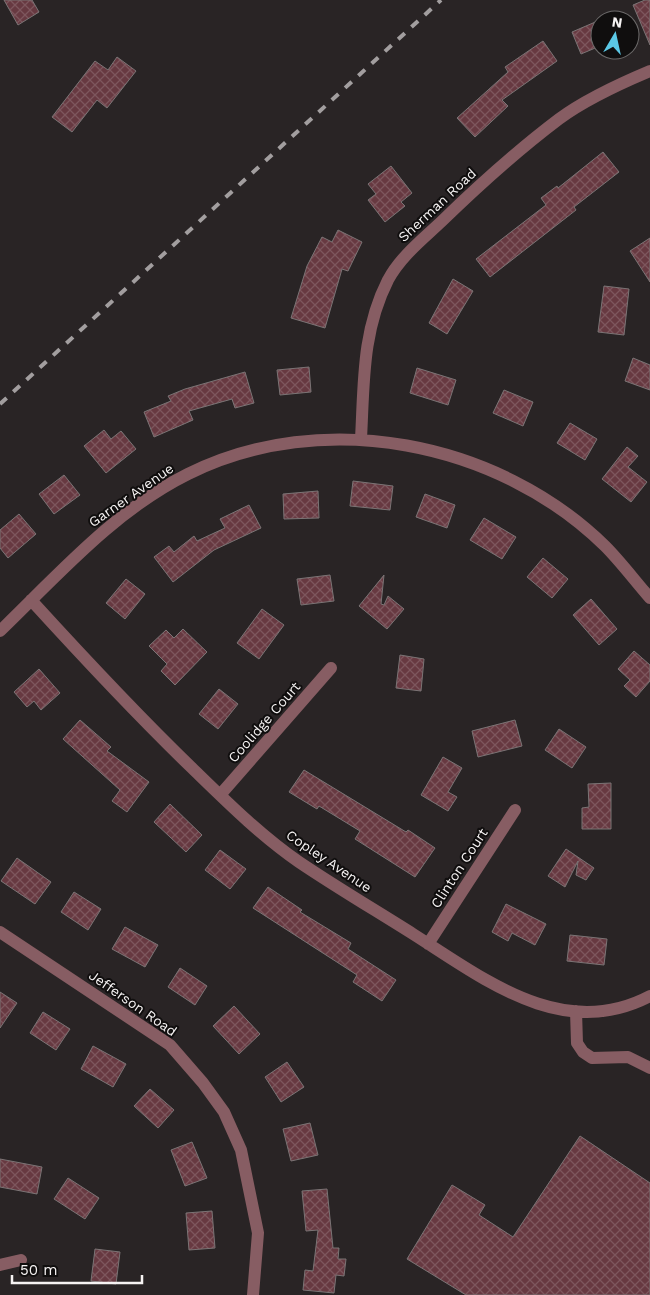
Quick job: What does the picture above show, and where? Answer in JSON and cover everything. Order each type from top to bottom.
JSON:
[{"type":"street","name":"Sherman Road","points":[[361,439],[365,349],[378,302],[389,279],[403,258],[475,189],[560,118],[612,88],[650,71]]},
{"type":"street","name":"Garner Avenue","points":[[0,631],[96,538],[136,507],[187,474],[219,460],[256,450],[319,439],[361,439],[427,450],[468,463],[509,480],[552,504],[605,546],[650,598]]},
{"type":"street","name":"Copley Avenue","points":[[31,600],[160,737],[220,795],[298,861],[469,971],[512,995],[537,1004],[576,1011],[614,1008],[650,996]]},
{"type":"street","name":"Coolidge Court","points":[[220,795],[330,668]]},
{"type":"street","name":"Clinton Court","points":[[428,944],[515,810]]},
{"type":"street","name":"Jefferson Road","points":[[0,932],[170,1045],[204,1083],[224,1112],[241,1150],[258,1233],[253,1295]]},
{"type":"street","points":[[576,1011],[577,1043],[582,1052],[592,1058],[628,1057],[650,1068]]},
{"type":"street","points":[[0,1265],[21,1260]]},
{"type":"building","points":[[4,0],[32,0],[39,12],[18,25]]},
{"type":"building","points":[[650,0],[650,45],[640,21],[640,10],[635,10],[633,5]]},
{"type":"building","points":[[590,24],[590,50],[581,54],[572,32]]},
{"type":"building","points":[[543,41],[557,61],[502,100],[508,106],[475,137],[457,118],[508,72],[505,67]]},
{"type":"building","points":[[117,57],[136,71],[107,108],[97,100],[72,132],[52,117],[95,61],[108,70]]},
{"type":"building","points":[[603,152],[619,172],[574,207],[576,210],[490,277],[476,259],[546,205],[541,198],[557,186],[558,188]]},
{"type":"building","points":[[391,166],[412,193],[401,202],[405,206],[385,222],[368,200],[376,194],[368,184]]},
{"type":"building","points":[[338,230],[362,242],[348,271],[342,269],[325,328],[291,318],[307,266],[322,237],[332,242]]},
{"type":"building","points":[[650,238],[650,282],[630,251]]},
{"type":"building","points":[[453,279],[473,291],[447,334],[429,323]]},
{"type":"building","points":[[604,286],[629,289],[624,335],[598,332]]},
{"type":"building","points":[[633,358],[650,365],[650,390],[625,381]]},
{"type":"building","points":[[309,367],[311,392],[280,395],[277,370]]},
{"type":"building","points":[[417,368],[456,380],[448,405],[410,393]]},
{"type":"building","points":[[245,372],[254,403],[235,408],[232,399],[189,411],[193,420],[154,437],[144,412],[171,401],[168,396],[185,389]]},
{"type":"building","points":[[504,390],[533,402],[523,426],[493,413]]},
{"type":"building","points":[[570,423],[597,439],[585,460],[557,443]]},
{"type":"building","points":[[104,430],[111,439],[121,431],[136,449],[106,473],[84,446]]},
{"type":"building","points":[[627,447],[638,456],[628,467],[647,482],[631,502],[602,479]]},
{"type":"building","points":[[64,475],[80,495],[54,514],[39,494]]},
{"type":"building","points":[[353,481],[393,486],[390,510],[350,506]]},
{"type":"building","points":[[318,491],[319,518],[284,519],[283,494]]},
{"type":"building","points":[[425,494],[455,505],[447,528],[416,517]]},
{"type":"building","points":[[249,505],[261,528],[214,550],[173,582],[154,557],[169,546],[174,552],[194,536],[197,541],[225,528],[220,519]]},
{"type":"building","points":[[19,514],[36,534],[8,558],[0,548],[0,530]]},
{"type":"building","points":[[484,518],[516,537],[502,559],[470,540]]},
{"type":"building","points":[[543,558],[568,579],[552,598],[527,577]]},
{"type":"building","points":[[330,575],[334,601],[301,605],[297,579]]},
{"type":"building","points":[[384,575],[381,604],[384,605],[388,596],[404,609],[387,629],[359,606]]},
{"type":"building","points":[[126,579],[145,594],[125,619],[106,603]]},
{"type":"building","points":[[591,599],[617,629],[599,645],[573,615]]},
{"type":"building","points":[[262,609],[284,625],[259,659],[237,643]]},
{"type":"building","points":[[183,629],[207,652],[175,685],[161,671],[167,664],[149,646],[166,630],[174,638]]},
{"type":"building","points":[[634,651],[650,665],[650,681],[636,697],[624,686],[630,680],[618,669]]},
{"type":"building","points":[[400,655],[424,659],[421,691],[396,688]]},
{"type":"building","points":[[39,669],[60,693],[41,710],[34,701],[27,707],[14,692]]},
{"type":"building","points":[[219,689],[238,704],[218,729],[199,714]]},
{"type":"building","points":[[80,720],[111,747],[107,751],[149,782],[127,812],[112,801],[120,790],[63,739]]},
{"type":"building","points":[[515,720],[522,746],[478,757],[472,731]]},
{"type":"building","points":[[559,729],[586,747],[572,768],[545,750]]},
{"type":"building","points":[[443,757],[462,768],[448,792],[457,797],[448,811],[421,795]]},
{"type":"building","points":[[304,770],[406,832],[408,830],[435,848],[415,877],[355,839],[360,831],[319,806],[317,809],[289,792]]},
{"type":"building","points":[[611,783],[611,829],[582,829],[582,808],[589,807],[588,784]]},
{"type":"building","points":[[170,804],[202,835],[186,852],[154,822]]},
{"type":"building","points":[[566,849],[594,868],[586,880],[576,875],[578,861],[565,887],[548,876]]},
{"type":"building","points":[[220,850],[246,869],[230,889],[205,870]]},
{"type":"building","points":[[17,858],[51,882],[35,904],[1,881]]},
{"type":"building","points":[[268,887],[302,910],[300,912],[351,943],[348,949],[396,980],[382,1001],[353,982],[357,975],[253,908]]},
{"type":"building","points":[[74,892],[101,909],[88,930],[61,912]]},
{"type":"building","points":[[506,904],[546,924],[535,945],[512,933],[508,941],[492,932]]},
{"type":"building","points":[[125,927],[158,945],[145,967],[112,949]]},
{"type":"building","points":[[570,935],[607,939],[604,965],[567,961]]},
{"type":"building","points":[[180,968],[207,986],[195,1005],[168,987]]},
{"type":"building","points":[[0,992],[17,1003],[0,1028]]},
{"type":"building","points":[[234,1006],[260,1034],[239,1054],[213,1026]]},
{"type":"building","points":[[43,1012],[70,1029],[56,1050],[30,1033]]},
{"type":"building","points":[[93,1046],[126,1064],[113,1087],[81,1069]]},
{"type":"building","points":[[287,1062],[304,1087],[281,1102],[265,1077]]},
{"type":"building","points":[[150,1089],[174,1110],[158,1128],[134,1106]]},
{"type":"building","points":[[310,1123],[318,1155],[291,1161],[283,1129]]},
{"type":"building","points":[[580,1136],[650,1183],[650,1295],[466,1295],[407,1259],[452,1185],[485,1205],[479,1215],[513,1237]]},
{"type":"building","points":[[192,1142],[207,1178],[185,1186],[171,1150]]},
{"type":"building","points":[[0,1159],[42,1167],[37,1194],[0,1187]]},
{"type":"building","points":[[68,1178],[99,1198],[85,1219],[54,1199]]},
{"type":"building","points":[[327,1189],[333,1248],[339,1248],[338,1259],[346,1259],[344,1276],[336,1275],[334,1293],[303,1290],[305,1270],[313,1271],[318,1230],[306,1231],[302,1191]]},
{"type":"building","points":[[212,1211],[215,1248],[189,1250],[186,1213]]},
{"type":"building","points":[[95,1249],[120,1252],[116,1284],[91,1281]]},
{"type":"railway","points":[[0,404],[441,0]]}]
